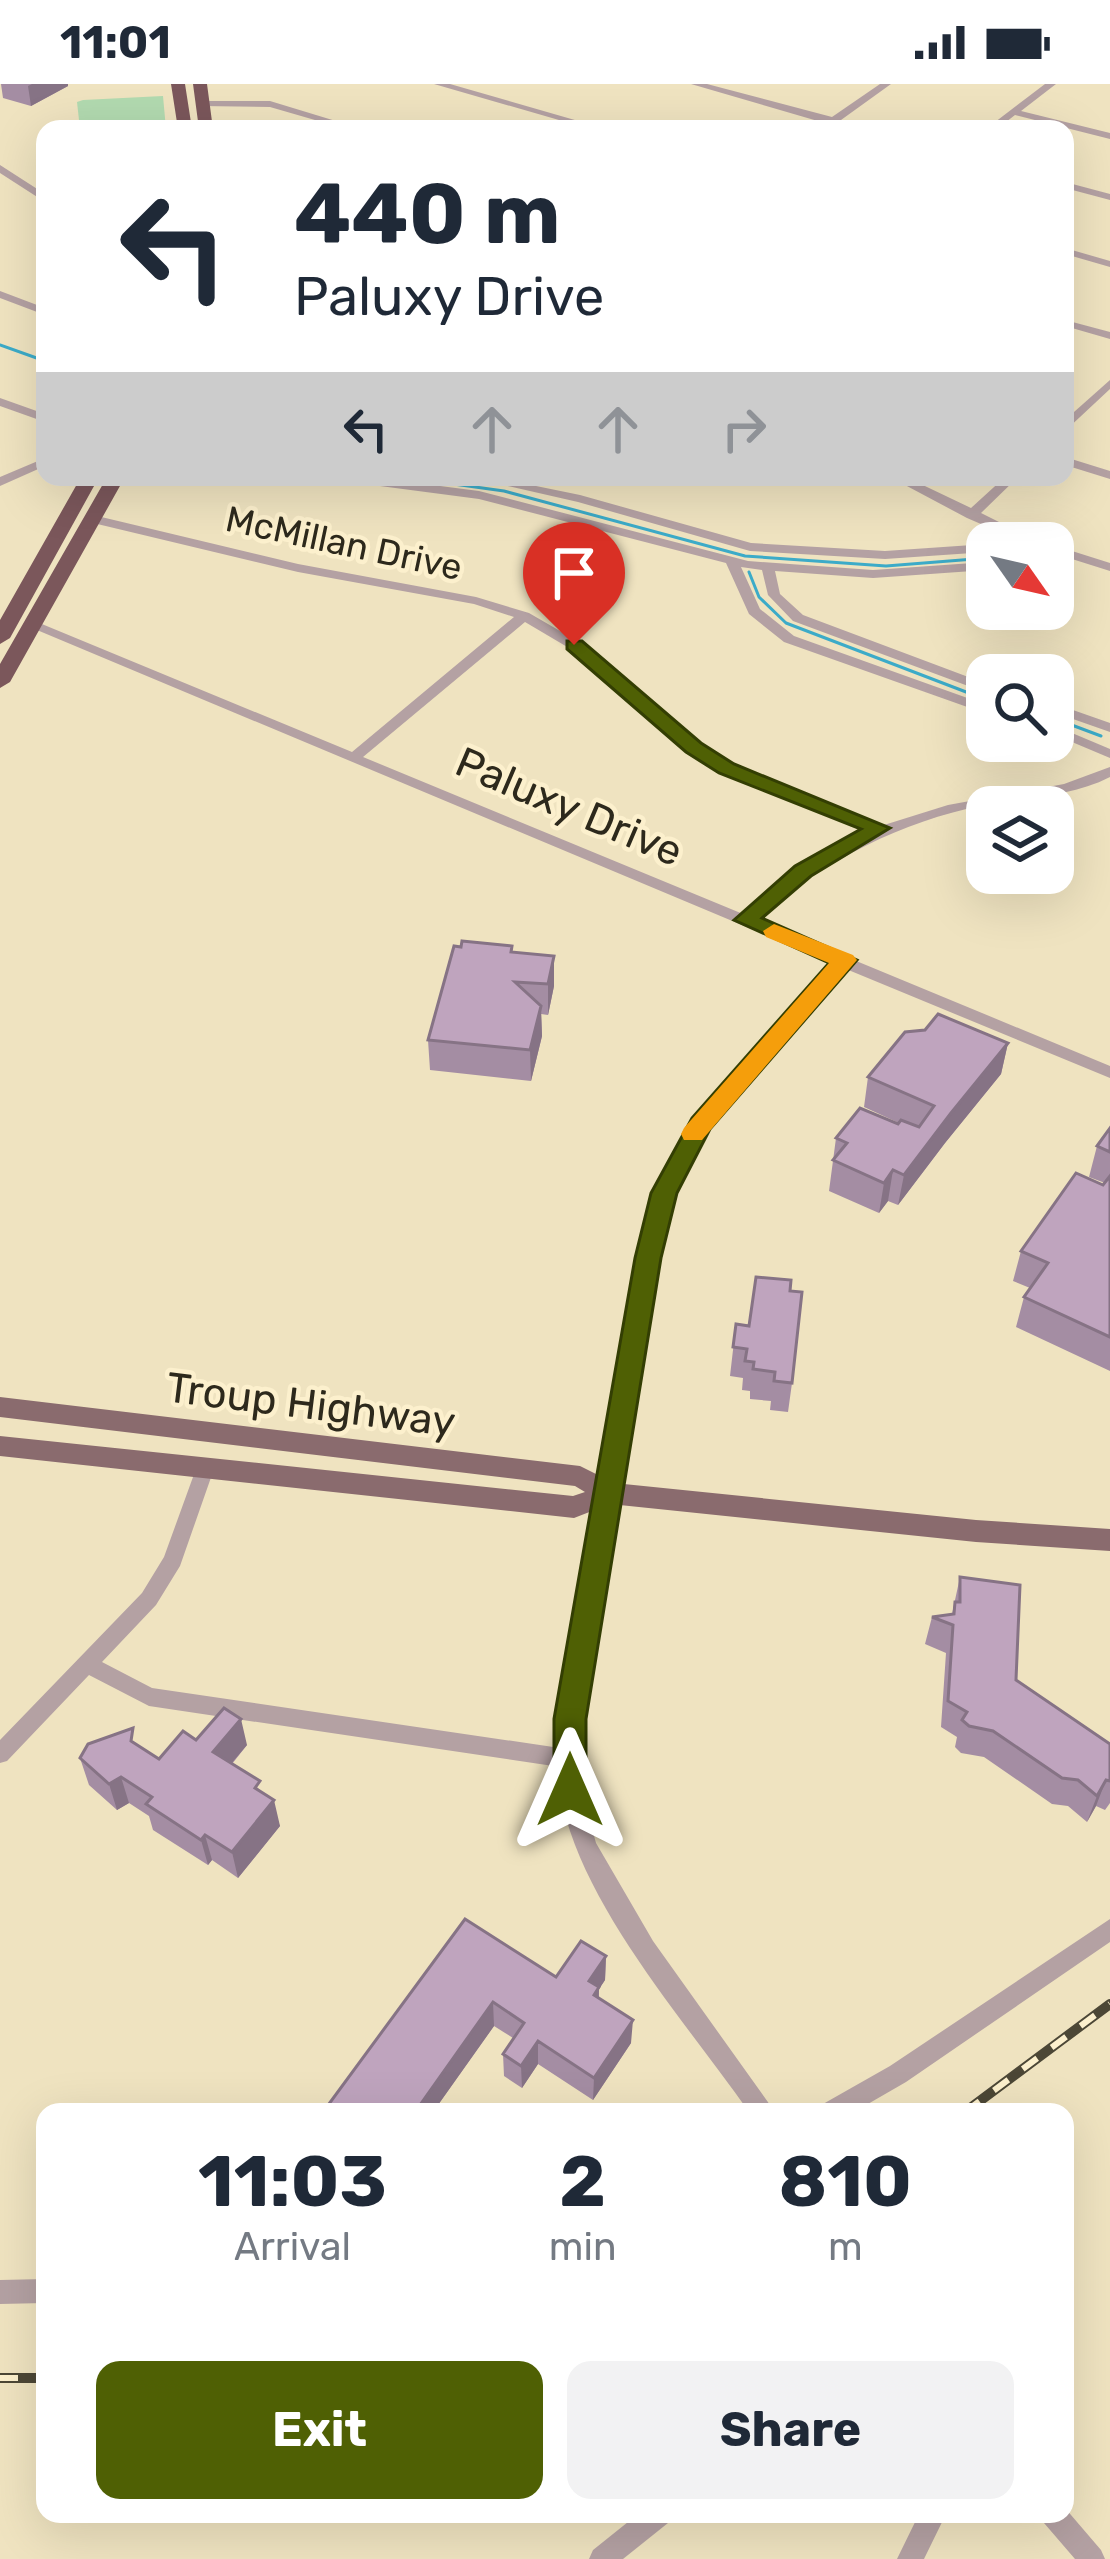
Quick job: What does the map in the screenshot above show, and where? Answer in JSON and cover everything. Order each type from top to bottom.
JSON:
[{"type":"highway","points":[[178,84],[184,120]]},
{"type":"highway","points":[[200,84],[205,120]]},
{"type":"highway","points":[[0,682],[15,618],[85,486]]},
{"type":"highway","points":[[0,638],[93,519],[111,486]]},
{"type":"main road","name":"Troup Highway","points":[[0,1407],[580,1476],[609,1493],[976,1532],[1110,1540]]},
{"type":"main road","name":"Troup Highway","points":[[0,1446],[574,1507],[609,1493]]},
{"type":"street","points":[[439,84],[569,120]]},
{"type":"street","points":[[696,84],[831,120]]},
{"type":"street","points":[[835,120],[886,84]]},
{"type":"street","points":[[1002,120],[1051,84]]},
{"type":"street","points":[[203,104],[270,104],[326,120]]},
{"type":"street","points":[[1012,112],[1045,120]]},
{"type":"street","points":[[1074,127],[1110,136]]},
{"type":"street","points":[[0,168],[36,193]]},
{"type":"street","points":[[1074,187],[1110,197]]},
{"type":"street","points":[[1074,254],[1110,264]]},
{"type":"street","points":[[1,295],[36,309]]},
{"type":"street","points":[[1074,326],[1110,336]]},
{"type":"street","points":[[1074,418],[1110,383]]},
{"type":"street","points":[[0,402],[36,415]]},
{"type":"street","points":[[1074,464],[1110,475]]},
{"type":"street","points":[[0,482],[36,466]]},
{"type":"street","points":[[410,486],[479,495],[732,562],[901,574],[966,568]]},
{"type":"street","points":[[516,486],[750,547],[885,555],[966,549]]},
{"type":"street","points":[[914,486],[985,522]]},
{"type":"street","points":[[971,515],[1002,486]]},
{"type":"street","name":"McMillan Drive","points":[[93,519],[298,568],[476,601],[524,616],[574,645],[676,734],[726,769],[879,828]]},
{"type":"street","points":[[1074,557],[1110,567]]},
{"type":"street","points":[[732,562],[748,604],[789,639],[966,702]]},
{"type":"street","points":[[768,567],[770,587],[798,618],[966,681]]},
{"type":"street","points":[[355,758],[524,616]]},
{"type":"street","name":"Paluxy Drive","points":[[15,618],[1110,1072]]},
{"type":"street","points":[[1074,715],[1110,728]]},
{"type":"street","points":[[1074,738],[1110,754]]},
{"type":"street","points":[[746,920],[803,871],[879,828],[920,814],[1066,787],[1110,771]]},
{"type":"street","points":[[757,2103],[637,1931],[586,1846],[570,1790],[570,1719],[651,1243],[680,1156],[700,1124],[845,960]]},
{"type":"street","points":[[0,1754],[148,1599],[173,1560],[206,1466]]},
{"type":"street","points":[[87,1664],[149,1696],[570,1759]]},
{"type":"street","points":[[852,2103],[1110,1928]]},
{"type":"street","points":[[0,2291],[36,2291]]},
{"type":"street","points":[[602,2559],[648,2523]]},
{"type":"street","points":[[910,2559],[928,2523]]},
{"type":"street","points":[[1061,2523],[1092,2559]]},
{"type":"green space","points":[[163,96],[165,120],[79,120],[77,102]]},
{"type":"building","points":[[462,941],[554,956],[548,984],[515,982],[541,1006],[530,1050],[428,1040],[454,946],[461,947]]},
{"type":"building","points":[[938,1014],[1008,1043],[904,1175],[893,1170],[884,1183],[833,1160],[847,1143],[836,1138],[860,1108],[919,1127],[934,1106],[868,1077],[905,1032],[925,1030]]},
{"type":"building","points":[[1110,1128],[1110,1152],[1097,1146]]},
{"type":"building","points":[[1076,1173],[1103,1185],[1110,1176],[1110,1337],[1024,1297],[1048,1263],[1021,1251]]},
{"type":"building","points":[[756,1277],[791,1280],[790,1291],[802,1292],[792,1383],[774,1381],[775,1372],[753,1369],[754,1362],[745,1361],[747,1349],[733,1347],[736,1324],[749,1326]]},
{"type":"building","points":[[960,1577],[1020,1585],[1016,1680],[1110,1744],[1110,1781],[1106,1780],[1097,1796],[993,1731],[969,1726],[962,1720],[967,1712],[948,1701],[953,1625],[932,1617],[954,1614],[955,1602],[960,1602]]},
{"type":"building","points":[[224,1708],[241,1719],[213,1752],[260,1781],[255,1788],[274,1800],[232,1852],[205,1835],[201,1840],[146,1804],[152,1797],[121,1777],[109,1784],[80,1758],[88,1744],[133,1728],[131,1741],[159,1759],[183,1731],[196,1740]]},
{"type":"building","points":[[465,1919],[556,1977],[581,1941],[606,1956],[589,1981],[599,1987],[594,1995],[633,2020],[594,2078],[538,2041],[521,2066],[503,2054],[524,2023],[493,2002],[421,2103],[330,2103]]},
{"type":"waterway","points":[[0,345],[36,358]]},
{"type":"waterway","points":[[468,486],[504,491],[745,556],[886,566],[966,560]]},
{"type":"waterway","points":[[749,572],[759,597],[786,623],[966,692]]},
{"type":"waterway","points":[[1074,726],[1101,736]]},
{"type":"railway","points":[[977,2103],[1110,2004]]},
{"type":"railway","points":[[0,2378],[36,2378]]},
{"type":"slow traffic","points":[[693,1134],[845,960],[774,931]]},
{"type":"route","points":[[570,1790],[570,1719],[648,1258],[664,1193],[700,1124],[845,960],[746,920],[803,871],[879,828],[726,769],[640,704],[574,645]]}]
